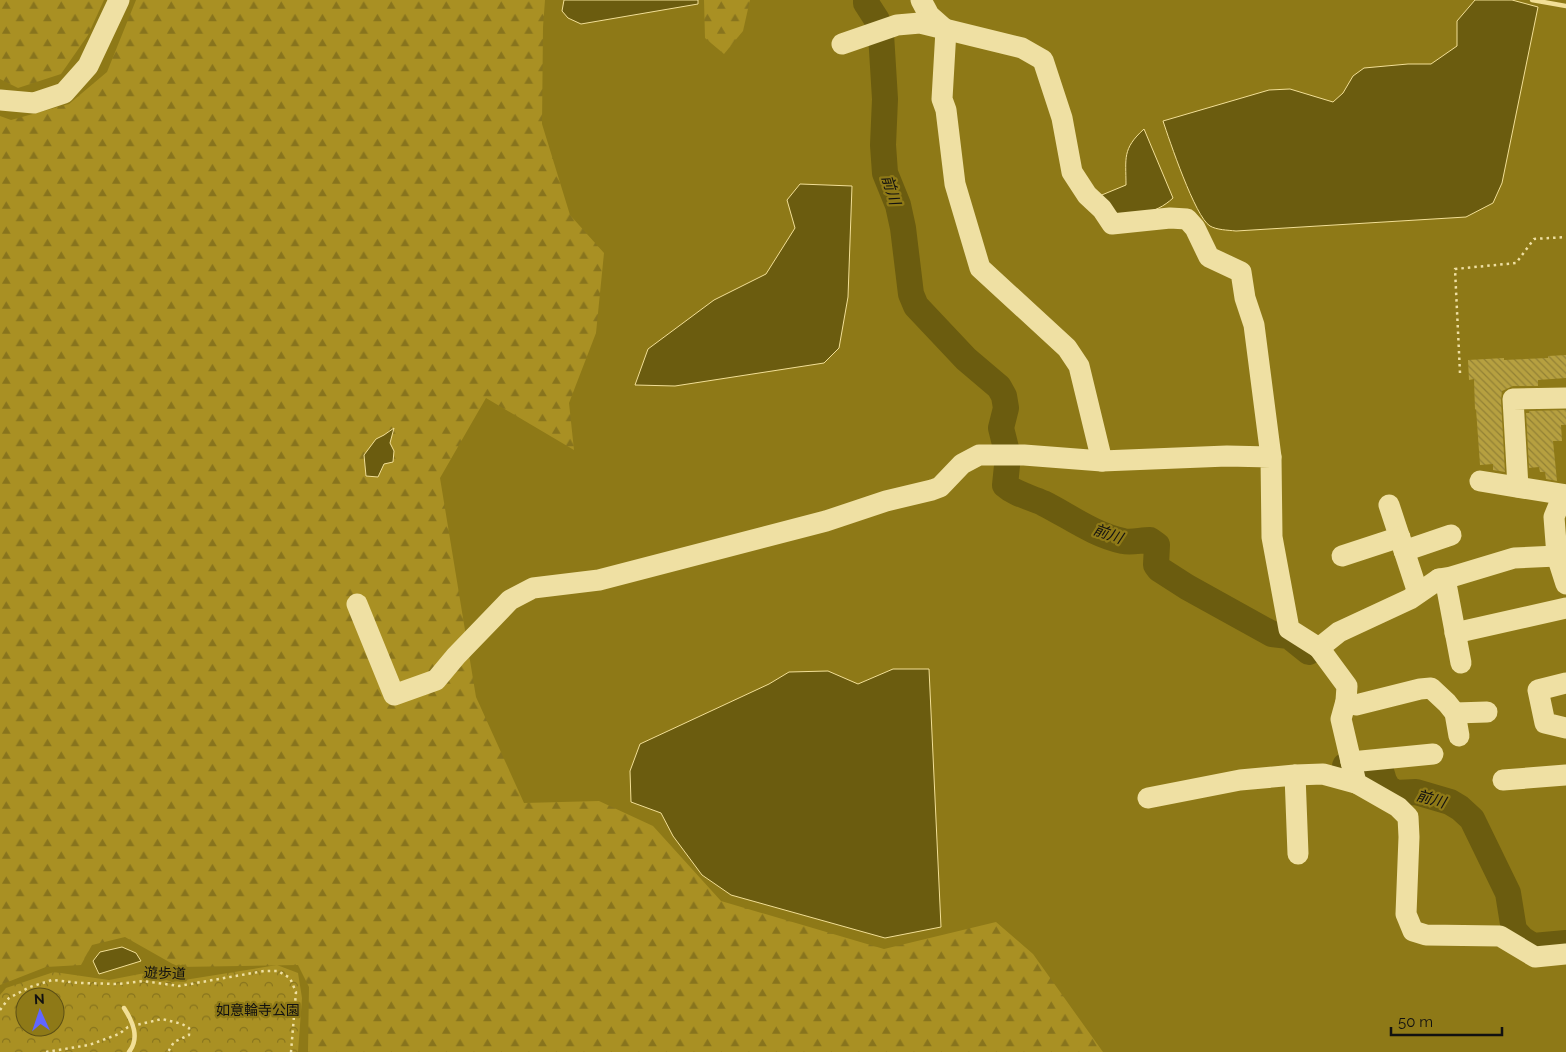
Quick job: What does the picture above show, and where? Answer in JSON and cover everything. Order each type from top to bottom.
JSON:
[{"type":"street","points":[[0,100],[34,103],[64,93],[88,66],[119,0]]},
{"type":"street","points":[[921,0],[929,15],[946,30]]},
{"type":"street","points":[[842,44],[897,25],[920,23],[1022,48],[1043,60],[1062,118],[1072,172],[1087,195],[1102,209],[1112,224],[1187,218],[1195,228],[1209,257],[1241,272],[1245,298],[1254,325],[1271,458],[1272,537],[1289,629],[1319,648],[1346,686],[1346,701],[1341,719],[1356,783]]},
{"type":"street","points":[[946,30],[942,99],[946,110],[955,184],[980,268],[1067,348],[1080,366],[1102,461]]},
{"type":"street","points":[[1518,487],[1512,399],[1566,398]]},
{"type":"street","points":[[358,604],[394,695],[436,680],[456,656],[510,600],[533,588],[599,580],[816,523],[886,501],[932,490],[940,487],[962,464],[979,455],[1024,455],[1102,461],[1227,456],[1271,458]]},
{"type":"street","points":[[1480,481],[1565,495],[1554,517],[1556,556],[1566,584]]},
{"type":"street","points":[[1388,504],[1418,593]]},
{"type":"street","points":[[1342,556],[1451,535]]},
{"type":"street","points":[[1319,648],[1339,632],[1410,599],[1440,579],[1514,558],[1556,556]]},
{"type":"street","points":[[1440,579],[1447,589],[1461,663]]},
{"type":"street","points":[[1455,633],[1566,608]]},
{"type":"street","points":[[1566,683],[1538,690],[1545,723],[1566,728]]},
{"type":"street","points":[[1346,701],[1356,705],[1431,688],[1456,713],[1459,736]]},
{"type":"street","points":[[1456,713],[1487,712]]},
{"type":"street","points":[[1351,762],[1432,754]]},
{"type":"street","points":[[1148,798],[1240,780],[1295,776],[1323,774],[1356,783],[1398,807],[1408,817],[1406,914],[1412,931],[1426,935],[1500,936],[1535,957],[1566,954]]},
{"type":"street","points":[[1503,780],[1566,775]]},
{"type":"street","points":[[1295,776],[1296,854]]},
{"type":"path","points":[[1460,373],[1455,269],[1516,263],[1534,239],[1566,237]]},
{"type":"path","name":"遊歩道","points":[[0,1010],[10,998],[30,986],[52,980],[90,984],[118,984],[143,981],[179,986],[278,970],[290,978],[296,992],[291,1052]]},
{"type":"path","points":[[46,1052],[89,1045],[119,1034],[128,1027],[162,1019],[182,1024],[189,1028],[189,1035],[174,1042],[168,1052]]},
{"type":"path","points":[[67,1052],[70,1049]]},
{"type":"green space","points":[[0,0],[104,0],[88,35],[61,74],[18,88],[0,79]]},
{"type":"green space","points":[[136,0],[545,0],[542,124],[570,215],[604,253],[596,333],[569,403],[574,450],[486,398],[440,478],[476,697],[524,803],[599,801],[653,826],[721,901],[884,949],[996,922],[1033,954],[1103,1052],[308,1052],[309,987],[298,965],[178,967],[125,937],[92,945],[81,965],[46,967],[0,985],[0,116],[11,120],[69,104],[107,72]]},
{"type":"green space","points":[[704,0],[750,0],[743,31],[724,54],[705,38]]},
{"type":"green space","name":"如意輪寺公園","points":[[277,965],[298,973],[302,998],[298,1052],[0,1052],[0,995],[6,988],[54,972],[109,980],[145,973],[172,982]]},
{"type":"shaded area","points":[[564,0],[698,0],[698,4],[581,24],[568,18],[562,11]]},
{"type":"shaded area","points":[[1475,0],[1512,0],[1538,7],[1502,183],[1493,203],[1466,217],[1236,231],[1222,230],[1210,226],[1204,220],[1190,194],[1163,121],[1269,90],[1290,89],[1333,102],[1343,93],[1353,76],[1364,68],[1431,64],[1457,46],[1457,21]]},
{"type":"shaded area","points":[[1144,129],[1173,198],[1152,211],[1111,220],[1092,199],[1126,185],[1127,154],[1132,142]]},
{"type":"shaded area","points":[[800,184],[852,186],[848,297],[839,348],[824,363],[675,386],[635,385],[648,349],[714,300],[766,274],[795,228],[787,200]]},
{"type":"shaded area","points":[[394,428],[390,443],[394,451],[393,462],[384,464],[378,477],[366,476],[364,455],[376,439]]},
{"type":"shaded area","points":[[893,669],[929,669],[941,927],[885,938],[731,895],[702,875],[673,836],[661,813],[631,802],[630,771],[640,744],[769,684],[789,672],[828,671],[858,684]]},
{"type":"shaded area","points":[[122,947],[136,953],[141,961],[99,974],[93,961],[100,952]]},
{"type":"building","points":[[1566,355],[1566,378],[1538,380],[1538,386],[1513,386],[1502,391],[1505,472],[1493,470],[1493,464],[1480,465],[1474,379],[1469,380],[1468,360],[1548,358],[1548,356]]},
{"type":"building","points":[[1566,410],[1566,425],[1561,425],[1562,441],[1553,441],[1557,481],[1546,479],[1545,472],[1540,472],[1539,467],[1529,468],[1526,413],[1529,413],[1529,411]]},
{"type":"waterway","name":"前川","points":[[866,0],[877,20],[881,34],[885,99],[883,145],[885,173],[898,205],[903,228],[911,294],[916,306],[966,359],[999,387],[1004,396],[1006,408],[1001,428],[1008,456],[1005,485],[1013,491],[1043,503],[1082,525],[1112,538],[1126,542],[1150,540],[1157,545],[1156,565],[1159,569],[1187,587],[1272,634],[1289,636],[1309,652]]},
{"type":"waterway","points":[[1532,0],[1566,6]]},
{"type":"waterway","name":"前川","points":[[1345,766],[1360,771],[1366,768],[1381,771],[1388,788],[1396,793],[1416,792],[1450,802],[1460,808],[1472,819],[1508,893],[1514,930],[1522,939],[1533,946],[1566,943]]},
{"type":"waterway","points":[[124,1008],[130,1019],[135,1036],[129,1052]]}]
